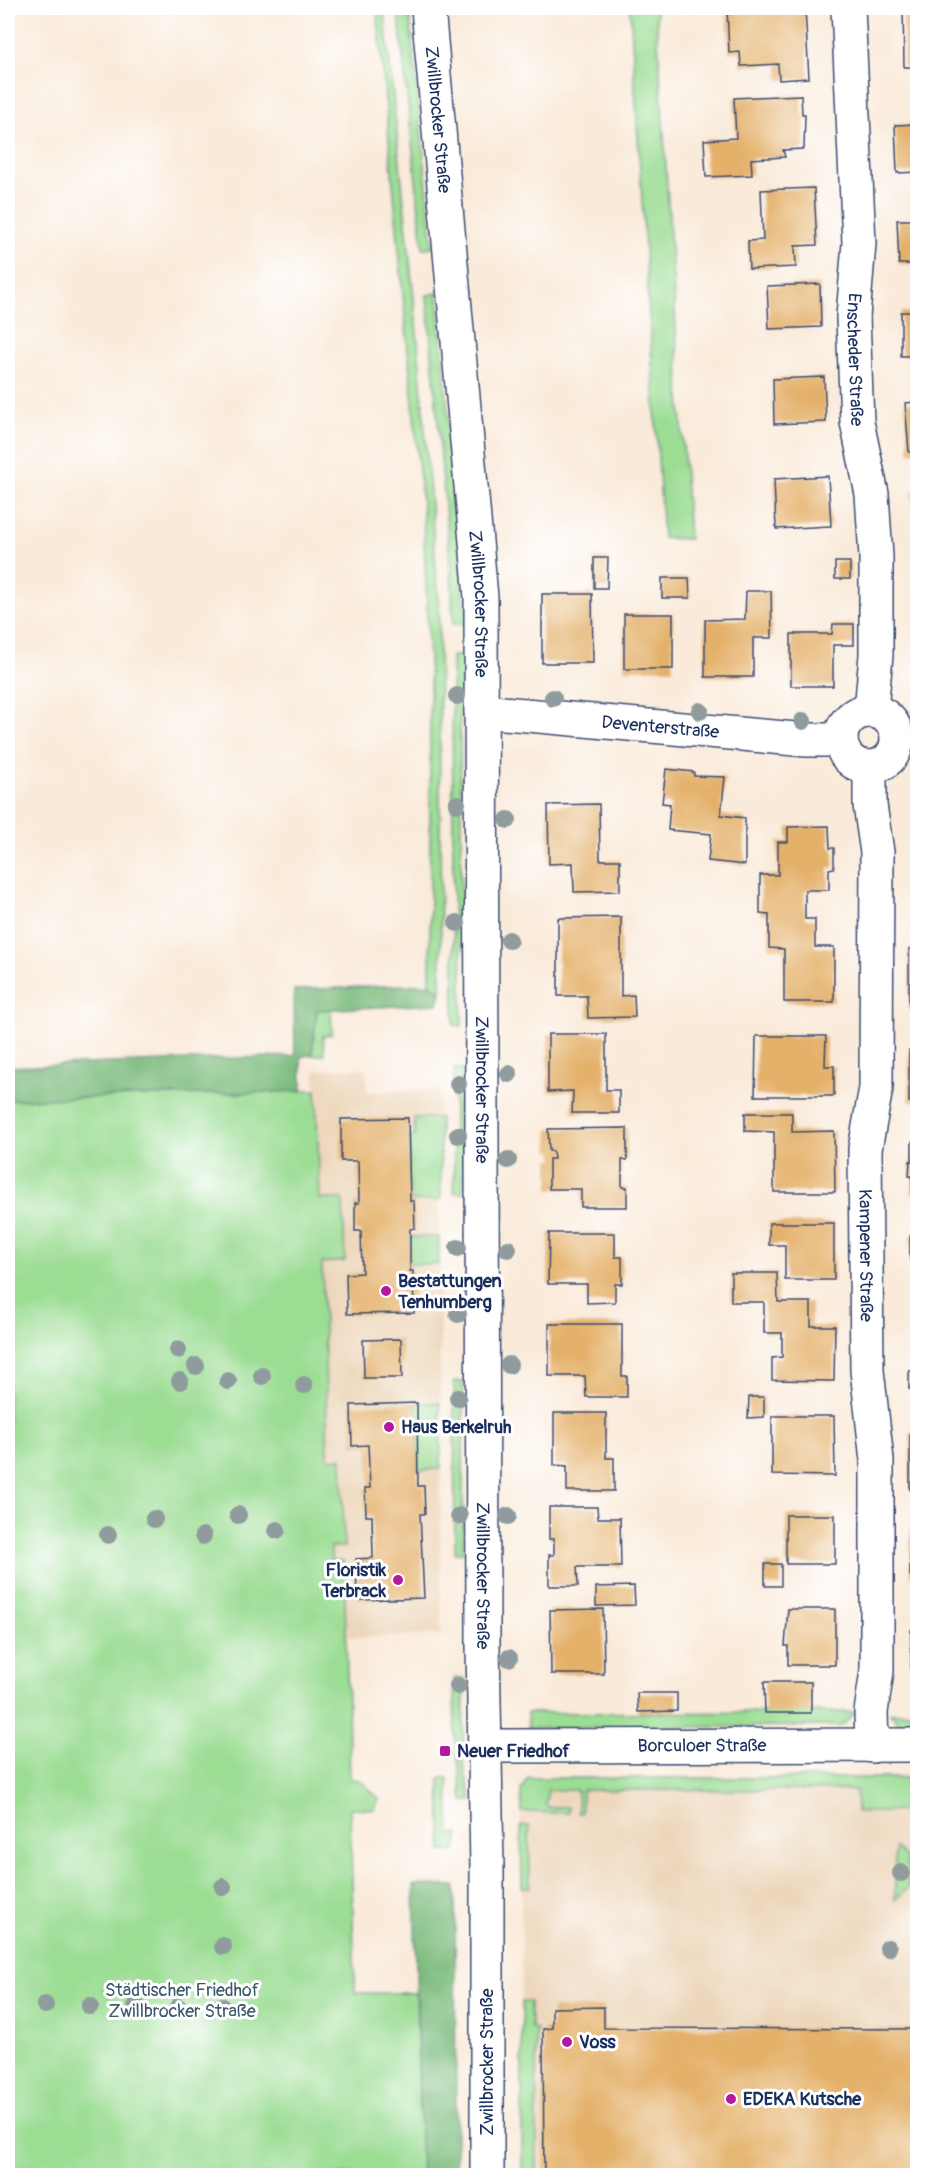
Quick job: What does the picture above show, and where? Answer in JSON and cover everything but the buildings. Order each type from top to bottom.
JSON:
[{"type":"street","name":"Zwillbrocker Straße","points":[[428,8],[479,576],[488,2175]]},
{"type":"street","name":"Enscheder Straße","points":[[848,8],[859,243],[853,317],[857,422],[872,494],[876,557],[876,655],[871,711]]},
{"type":"street","name":"Deventerstraße","points":[[481,711],[807,740],[841,740]]},
{"type":"street","points":[[871,711],[888,718],[907,739],[881,765],[870,767],[862,767],[847,757],[841,740],[843,730],[854,716],[871,711]]},
{"type":"street","name":"Kampener Straße","points":[[870,767],[870,805],[877,852],[876,1089],[865,1149],[867,1370],[877,1460],[877,1671],[871,1712],[872,1746]]},
{"type":"street","name":"Borculoer Straße","points":[[484,1746],[918,1745]]},
{"type":"shaded area","name":"Haus Berkelruh","points":[[365,1068],[367,1092],[439,1089],[441,1635],[334,1638],[315,1070]]},
{"type":"shaded area","points":[[528,1778],[917,1778],[917,2175],[522,2175],[521,1790]]},
{"type":"green space","points":[[377,8],[384,8],[415,309],[439,604],[441,992],[430,984],[430,687],[423,514]]},
{"type":"green space","points":[[398,8],[409,8],[433,247],[423,248]]},
{"type":"green space","points":[[630,8],[656,8],[689,539],[663,538]]},
{"type":"green space","points":[[438,293],[463,596],[470,624],[453,624],[452,588],[427,295]]},
{"type":"green space","points":[[452,656],[470,656],[460,684],[462,1026],[454,1025]]},
{"type":"green space","points":[[430,984],[441,992],[438,1004],[317,1010],[312,1055],[301,1056],[302,1091],[8,1100],[8,1067],[295,1056],[294,990]]},
{"type":"green space","points":[[331,1009],[332,1034],[323,1036],[324,1055],[312,1055],[316,1010]]},
{"type":"green space","points":[[454,1069],[463,1069],[463,1193],[454,1193]]},
{"type":"green space","name":"Städtischer Friedhof Zwillbrocker Straße","points":[[316,1090],[320,1199],[343,1199],[345,1261],[322,1263],[328,1459],[342,1458],[344,1547],[331,1547],[331,1560],[344,1561],[350,1779],[360,1780],[379,1799],[375,1809],[350,1808],[355,1993],[416,1993],[421,2175],[8,2175],[8,1100]]},
{"type":"green space","points":[[414,1118],[440,1118],[441,1200],[410,1201],[409,1136],[415,1136]]},
{"type":"green space","points":[[410,1237],[439,1237],[439,1264],[410,1264]]},
{"type":"green space","points":[[454,1381],[463,1382],[463,1553],[455,1553]]},
{"type":"green space","points":[[417,1403],[440,1403],[441,1469],[418,1470]]},
{"type":"green space","points":[[454,1678],[464,1678],[463,1764],[472,1801],[463,1801],[455,1735]]},
{"type":"green space","points":[[855,1712],[842,1726],[528,1728],[527,1713]]},
{"type":"green space","points":[[917,1712],[917,1727],[903,1727],[890,1713]]},
{"type":"green space","points":[[440,1778],[448,1778],[450,1833],[459,1834],[456,1851],[442,1851]]},
{"type":"green space","points":[[528,1778],[907,1778],[906,1811],[857,1812],[856,1790],[582,1790],[582,1813],[578,1813],[577,1790],[548,1790],[546,1804],[548,1807],[568,1807],[568,1813],[522,1812],[521,1790]]},
{"type":"green space","points":[[521,1826],[529,1826],[530,1887],[522,1887]]},
{"type":"green space","points":[[895,1847],[907,1859],[908,1888],[895,1900]]},
{"type":"green space","points":[[414,1885],[455,1886],[456,2175],[421,2175]]},
{"type":"green space","points":[[522,2002],[530,2002],[531,2028],[536,2029],[537,2175],[522,2175]]},
{"type":"place","name":"Bestattungen Tenhumberg","points":[[386,1291]]},
{"type":"place","name":"Haus Berkelruh","points":[[389,1427]]},
{"type":"place","name":"Floristik Terbrack","points":[[398,1580]]},
{"type":"place","name":"Neuer Friedhof","points":[[445,1751]]},
{"type":"place","name":"Voss","points":[[567,2042]]},
{"type":"place","name":"EDEKA Kutsche","points":[[731,2099]]}]
